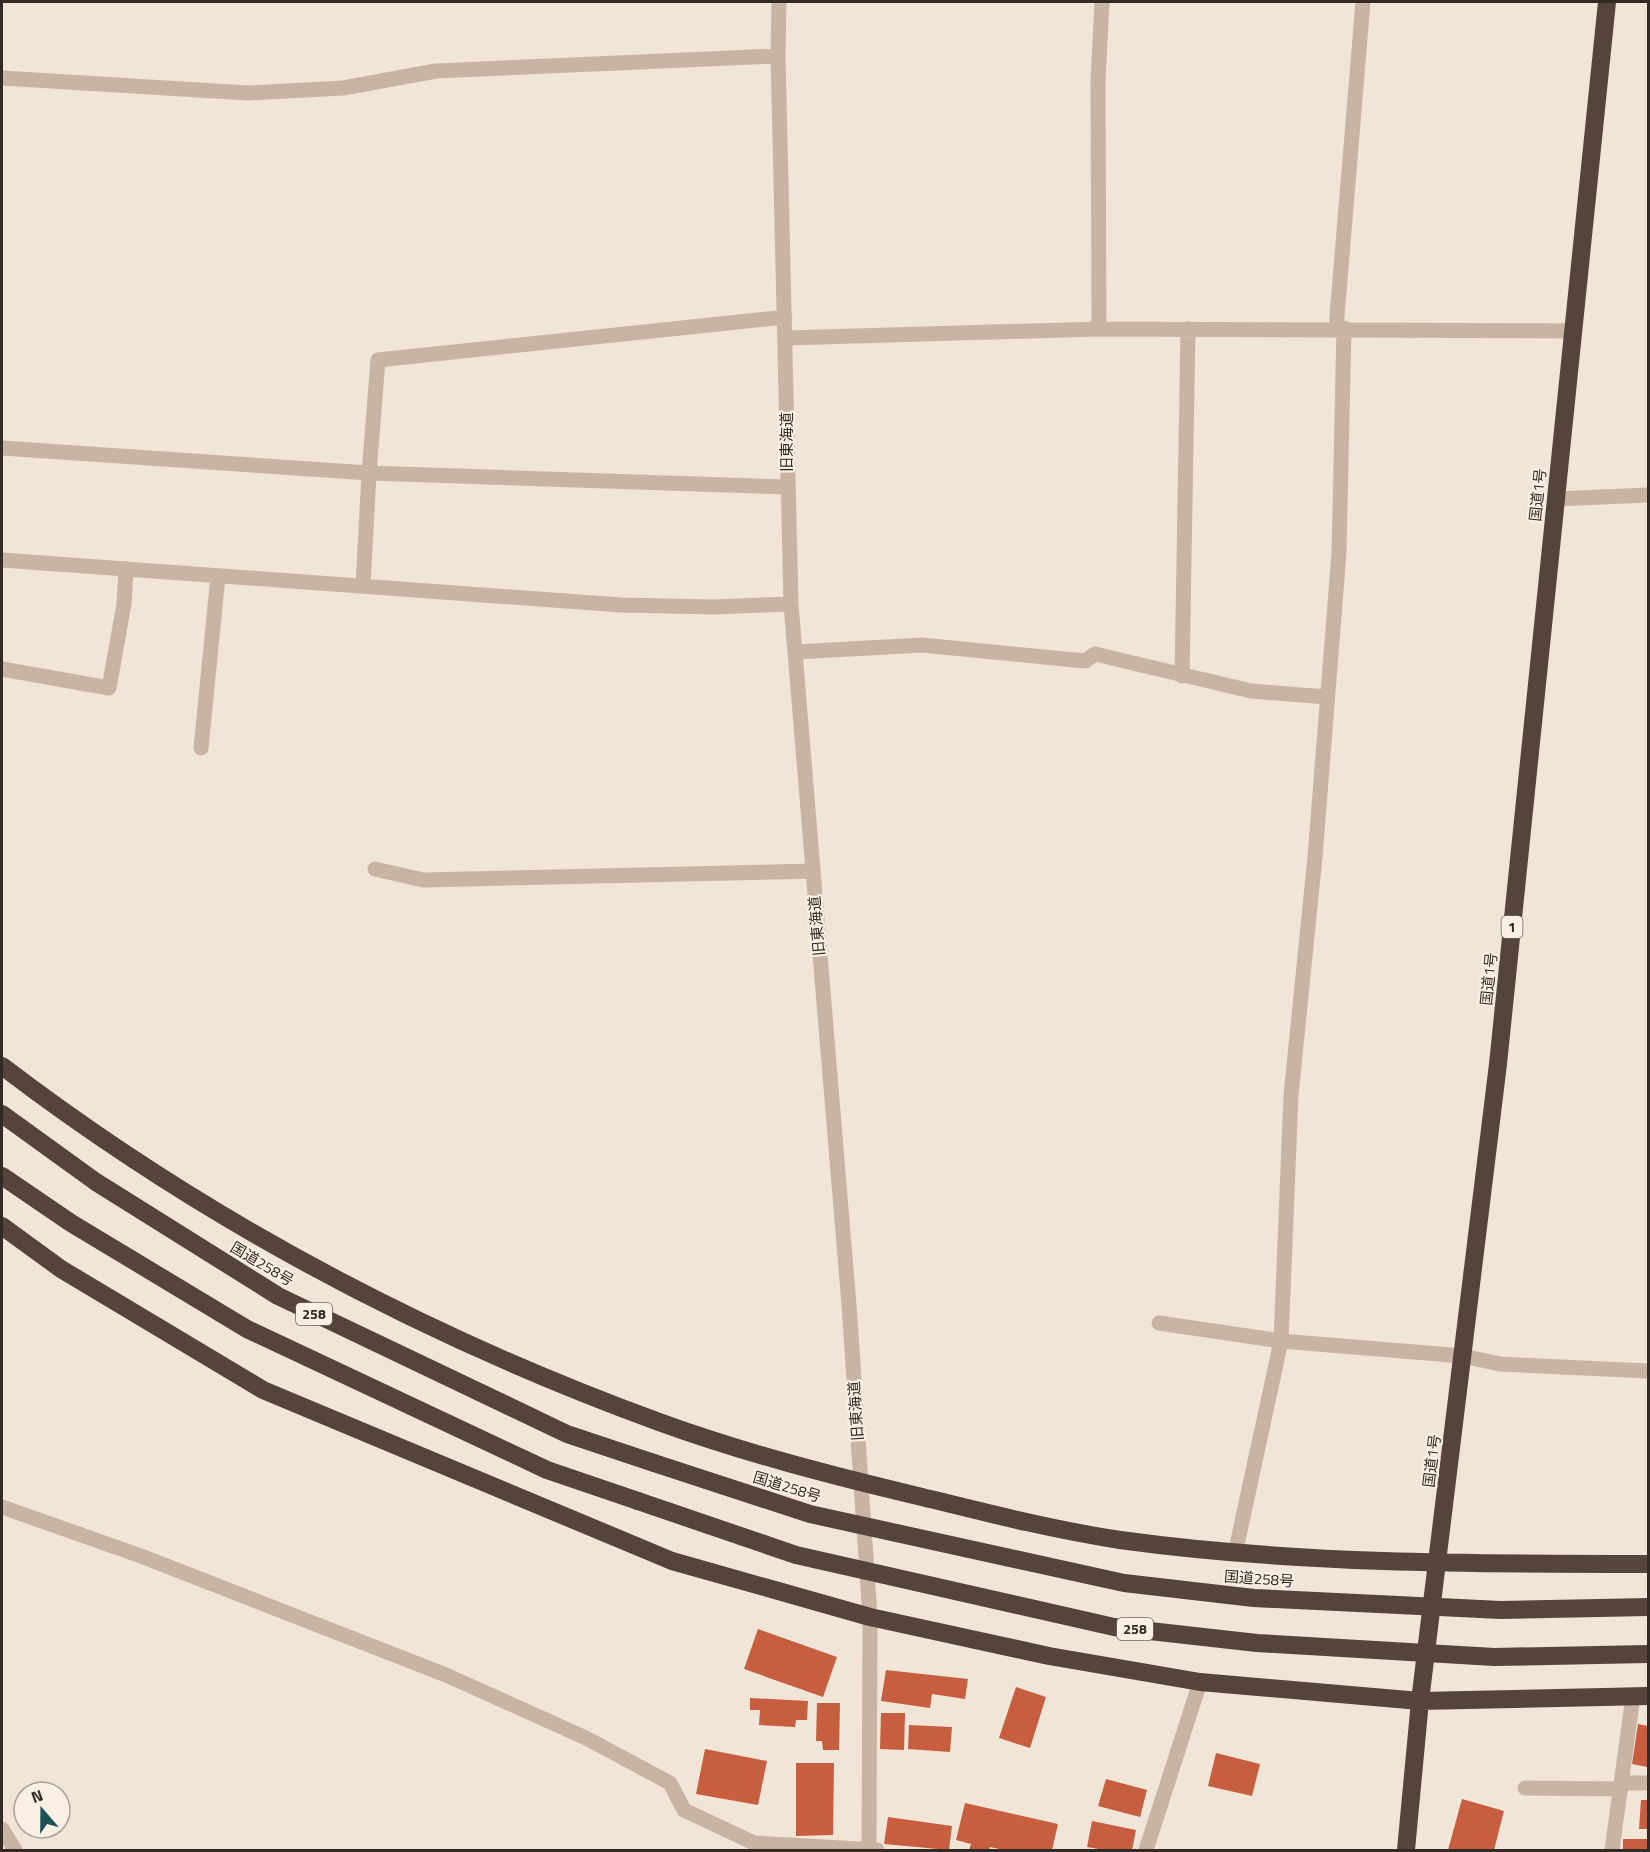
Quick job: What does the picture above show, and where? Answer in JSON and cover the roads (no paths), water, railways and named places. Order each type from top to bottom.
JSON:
[{"type":"highway","name":"国道1号","points":[[1406,1851],[1420,1701],[1498,1064],[1607,2]]},
{"type":"highway","points":[[2,1066],[169,1183],[268,1243],[486,1351],[661,1423],[861,1482],[1115,1539],[1235,1554],[1438,1564],[1648,1564]]},
{"type":"highway","name":"国道258号","points":[[2,1114],[96,1182],[278,1296],[567,1434],[810,1515],[1124,1583],[1254,1598],[1489,1609],[1648,1607]]},
{"type":"highway","name":"258","points":[[2,1176],[71,1223],[247,1329],[547,1470],[796,1555],[1114,1627],[1257,1643],[1494,1657],[1648,1654]]},
{"type":"highway","points":[[2,1226],[61,1269],[263,1390],[672,1562],[870,1617],[1049,1656],[1200,1682],[1420,1701],[1641,1696]]},
{"type":"street","name":"旧東海道","points":[[779,2],[778,56],[791,604],[848,1293],[870,1617],[872,1850]]},
{"type":"street","points":[[1099,329],[1098,80],[1102,2]]},
{"type":"street","points":[[1235,1554],[1281,1341],[1292,1095],[1339,553],[1340,328],[1363,2]]},
{"type":"street","points":[[2,78],[248,93],[342,88],[436,71],[778,56]]},
{"type":"street","points":[[363,586],[378,360],[785,317]]},
{"type":"street","points":[[786,338],[1099,329],[1340,328],[1572,331]]},
{"type":"street","points":[[1182,676],[1188,329]]},
{"type":"street","points":[[2,448],[369,473],[787,487]]},
{"type":"street","points":[[1556,499],[1648,495]]},
{"type":"street","points":[[2,560],[621,605],[713,607],[791,604]]},
{"type":"street","points":[[2,669],[109,688],[124,604],[126,569]]},
{"type":"street","points":[[201,748],[218,576]]},
{"type":"street","points":[[796,652],[922,645],[1085,661],[1095,654],[1251,691],[1328,697]]},
{"type":"street","points":[[375,869],[423,880],[813,871]]},
{"type":"street","points":[[1159,1323],[1281,1341],[1463,1356],[1500,1364],[1648,1371]]},
{"type":"street","points":[[2,1507],[141,1556],[489,1695],[586,1738],[670,1783],[684,1810],[754,1843],[872,1850]]},
{"type":"street","points":[[1146,1851],[1200,1682]]},
{"type":"street","points":[[1612,1851],[1622,1786],[1641,1696]]},
{"type":"street","points":[[1525,1788],[1622,1786],[1648,1783]]},
{"type":"street","points":[[2,1829],[15,1851]]}]
